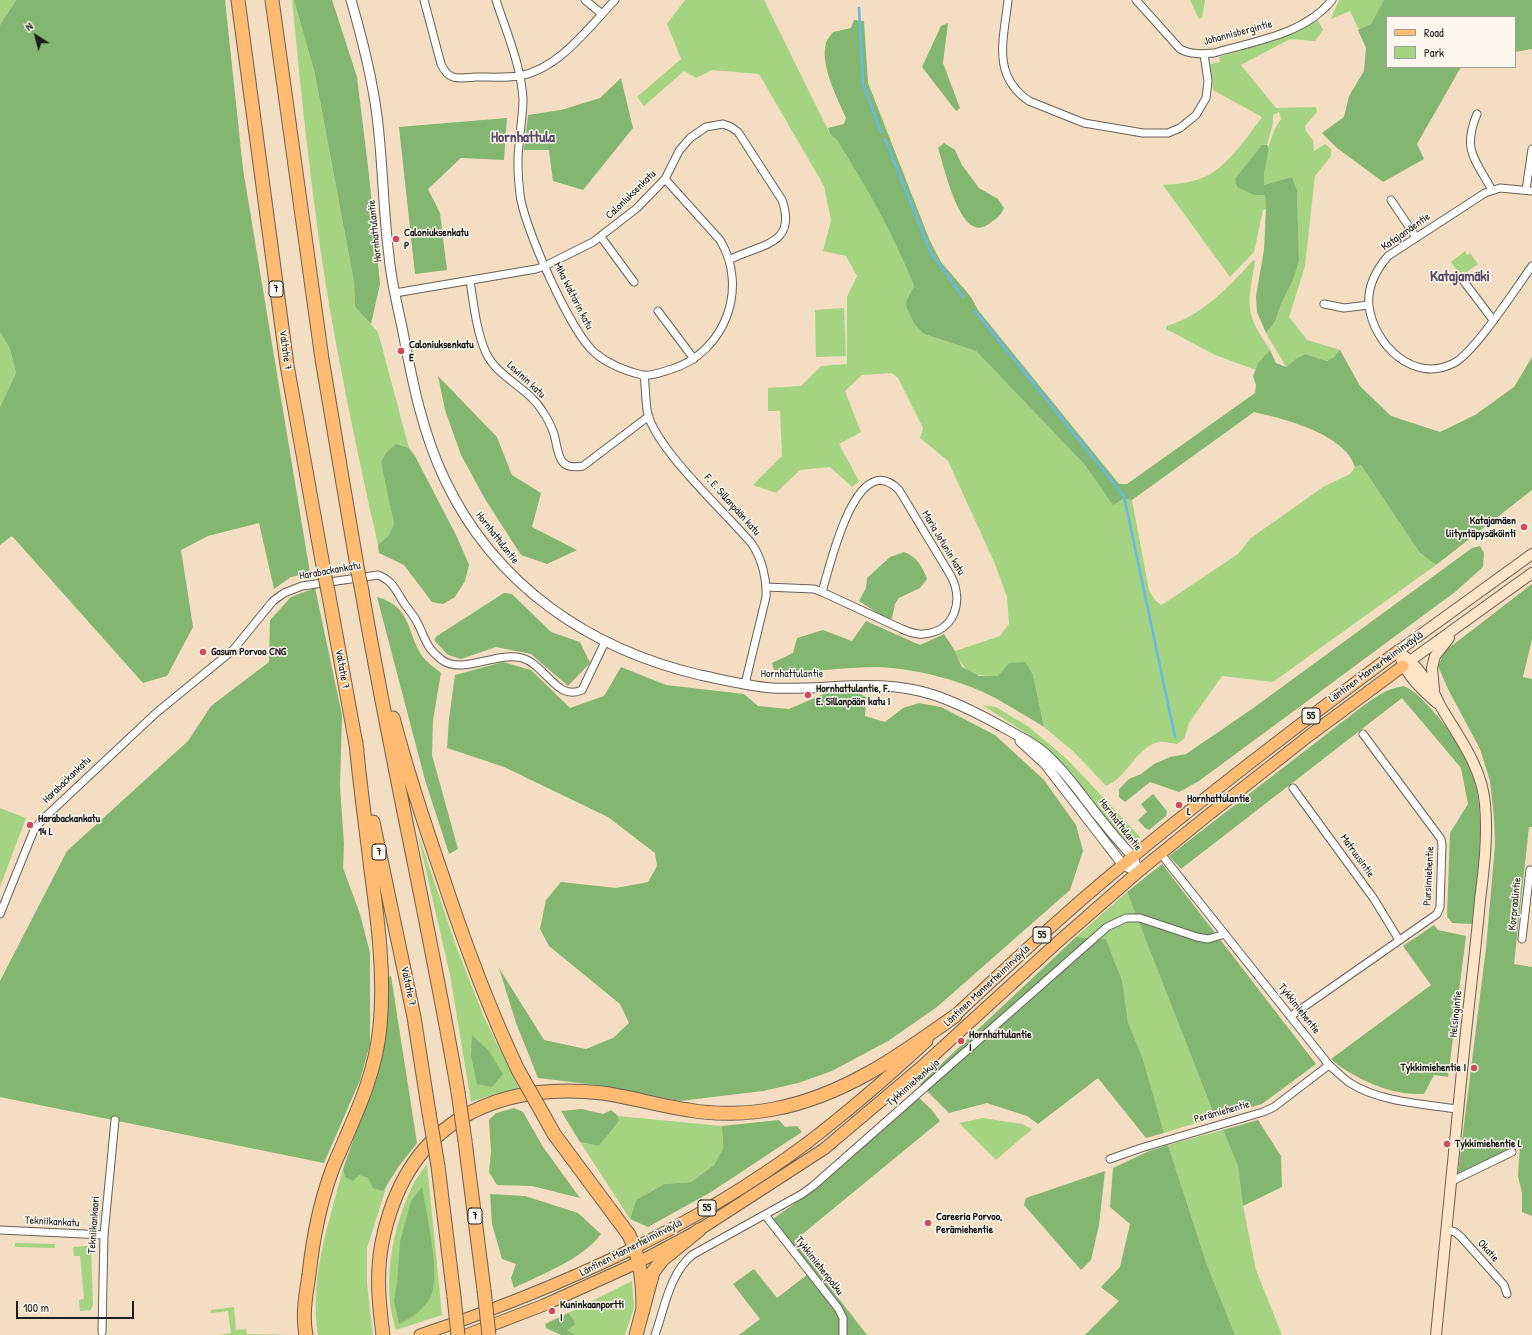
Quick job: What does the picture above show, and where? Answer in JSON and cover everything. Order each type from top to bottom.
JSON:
[{"type":"highway","name":"Valtatie 7","points":[[238,0],[286,365],[356,743],[414,1017],[438,1166],[458,1335]]},
{"type":"highway","name":"7","points":[[272,0],[322,358],[358,572],[372,654],[439,982],[458,1092],[489,1335]]},
{"type":"highway","points":[[372,654],[390,706],[408,775],[468,952],[491,1012],[518,1070],[558,1140],[629,1235],[635,1248],[643,1279],[643,1311]]},
{"type":"highway","points":[[305,1333],[305,1306],[314,1233],[323,1197],[334,1166],[356,1117],[373,1070],[380,1028],[382,986],[378,919],[356,743]]},
{"type":"highway","points":[[383,1335],[379,1269],[382,1243],[395,1200],[406,1176],[431,1142],[449,1126],[470,1113],[510,1096],[538,1092],[567,1091],[603,1093],[692,1111],[739,1112],[773,1109],[809,1101],[849,1084],[903,1052],[954,1016]]},
{"type":"highway","points":[[636,1335],[648,1286],[658,1266],[662,1260],[699,1230]]},
{"type":"main road","name":"Läntinen Mannerheiminväylä","points":[[420,1335],[476,1316],[553,1286],[635,1248],[700,1213],[756,1178],[806,1143],[899,1067],[1036,941],[1123,865],[1276,742],[1532,554]]},
{"type":"main road","name":"Läntinen Mannerheiminväylä","points":[[466,1335],[544,1305],[639,1262],[699,1230],[811,1158],[861,1119],[921,1067],[1059,941],[1138,872],[1268,768],[1408,663],[1532,573]]},
{"type":"main road","name":"Helsingintie","points":[[1436,1335],[1452,1181],[1457,1109],[1483,880],[1486,834],[1485,803],[1481,783],[1473,761],[1459,734],[1440,706],[1434,692],[1432,668],[1435,656],[1457,627]]},
{"type":"main road","name":"Helsingintie","points":[[1398,651],[1434,692]]},
{"type":"main road","name":"Helsingintie","points":[[1408,663],[1418,687],[1440,706]]},
{"type":"street","name":"Hornhattulantie","points":[[351,0],[362,36],[378,119],[389,258],[412,380],[422,420],[432,452],[460,509],[481,540],[518,582],[557,614],[605,642],[681,670],[744,684],[772,688],[874,684],[894,686],[932,694],[969,708],[1032,743],[1048,756],[1070,779],[1133,857],[1138,872]]},
{"type":"street","points":[[424,0],[444,72],[454,78],[520,76],[545,66],[558,58],[615,0]]},
{"type":"street","name":"Mika Waltarin katu","points":[[496,0],[520,76],[523,99],[518,147],[520,196],[527,222],[545,266],[578,333],[595,352],[621,368],[644,375],[665,371],[694,359],[712,342],[729,311],[733,290],[726,249],[720,240],[665,179]]},
{"type":"street","points":[[584,0],[602,14]]},
{"type":"street","points":[[1008,0],[1003,62],[1010,83],[1029,101],[1084,123],[1155,134],[1168,133],[1180,128],[1196,115],[1206,98],[1208,81],[1204,54]]},
{"type":"street","name":"Johannisbergintie","points":[[1136,0],[1180,49],[1190,53],[1204,54],[1214,53],[1292,30],[1318,14],[1332,0]]},
{"type":"street","points":[[1477,114],[1472,126],[1469,146],[1492,190]]},
{"type":"street","name":"Caloniuksenkatu","points":[[395,293],[470,281],[545,266],[601,237],[637,208],[665,179],[678,151],[690,138],[706,127],[723,124],[738,132],[782,200],[786,221],[785,229],[779,238],[772,243],[729,260]]},
{"type":"street","points":[[1529,190],[1532,149]]},
{"type":"street","name":"Katajamäentie","points":[[1529,190],[1500,188],[1481,195],[1388,256],[1380,266],[1370,290],[1369,305],[1374,327],[1383,342],[1395,355],[1409,364],[1423,368],[1440,368],[1454,363],[1463,357],[1493,320],[1532,266]]},
{"type":"street","points":[[1391,200],[1416,237]]},
{"type":"street","points":[[601,237],[634,282]]},
{"type":"street","points":[[1462,279],[1493,320]]},
{"type":"street","name":"Lewinin katu","points":[[470,281],[477,328],[486,353],[498,369],[537,403],[552,428],[559,456],[567,466],[573,468],[583,466],[649,416]]},
{"type":"street","points":[[1324,304],[1344,308],[1369,305]]},
{"type":"street","points":[[658,311],[694,359]]},
{"type":"street","name":"F. E. Sillanpään katu","points":[[644,375],[649,416],[664,443],[679,463],[752,544],[760,559],[766,587],[766,597],[744,684]]},
{"type":"street","name":"Maria Jotunin katu","points":[[766,587],[814,589],[902,630],[915,634],[932,632],[946,624],[956,611],[958,602],[956,587],[951,576],[899,490],[887,481],[880,480],[873,482],[862,490],[849,510],[822,592]]},
{"type":"street","name":"Harabackankatu","points":[[0,914],[34,830],[42,820],[156,713],[233,650],[273,601],[284,594],[302,586],[378,575],[386,578],[397,589],[407,609],[415,619],[427,644],[432,651],[444,661],[452,665],[462,666],[502,657],[522,658],[532,662],[565,692],[572,693],[582,690],[605,642]]},
{"type":"street","name":"Hornhattulantie","points":[[1005,728],[1045,764],[1123,865],[1138,872]]},
{"type":"street","name":"Pursimiehentie","points":[[1291,1016],[1437,914],[1440,907],[1442,845],[1436,832],[1363,734]]},
{"type":"street","name":"Matruusintie","points":[[1293,788],[1374,899],[1399,940]]},
{"type":"street","name":"Tykkimiehentie","points":[[1165,859],[1329,1065],[1351,1083],[1369,1092],[1391,1098],[1457,1109]]},
{"type":"street","name":"Korpraalintie","points":[[1522,939],[1531,870]]},
{"type":"street","name":"Tykkimiehenkuja","points":[[656,1335],[674,1276],[684,1262],[692,1255],[765,1215],[813,1186],[1107,927],[1126,918],[1140,918],[1198,937],[1208,938],[1225,934]]},
{"type":"street","name":"Perämiehentie","points":[[1110,1159],[1141,1148],[1263,1112],[1274,1107],[1329,1065]]},
{"type":"street","name":"Tekniikankaari","points":[[102,1332],[104,1235],[116,1120]]},
{"type":"street","points":[[1452,1181],[1512,1152]]},
{"type":"street","name":"Tykkimiehenpolku","points":[[765,1215],[838,1308],[843,1318],[843,1335]]},
{"type":"street","name":"Okatie","points":[[1446,1229],[1456,1232],[1461,1237],[1504,1285],[1507,1294]]},
{"type":"street","name":"Tekniikankatu","points":[[0,1230],[104,1235]]},
{"type":"green space","points":[[0,0],[16,0],[0,25]]},
{"type":"green space","points":[[16,0],[225,0],[243,169],[310,573],[291,577],[274,589],[259,523],[208,536],[181,550],[193,627],[167,676],[143,683],[12,536],[0,545],[0,407],[16,373],[10,349],[0,332],[0,25]]},
{"type":"green space","points":[[292,0],[294,0],[315,74],[354,282],[355,307],[378,332],[409,448],[396,444],[390,504],[394,524],[388,536],[378,545],[358,455],[334,334],[317,228]]},
{"type":"green space","points":[[294,0],[332,0],[357,77],[380,284],[371,324],[355,307],[354,282],[315,74]]},
{"type":"green space","points":[[685,0],[764,0],[830,134],[837,139],[870,192],[898,246],[914,286],[907,299],[924,334],[976,351],[1084,464],[1113,504],[1123,499],[1132,500],[1149,590],[1155,600],[1161,605],[1238,554],[1251,538],[1323,487],[1350,474],[1355,467],[1361,465],[1420,553],[1436,565],[1273,682],[1222,676],[1189,723],[1184,739],[1177,744],[1159,742],[1151,745],[1138,756],[1120,776],[1106,786],[1074,752],[1044,727],[1033,675],[1009,664],[998,676],[976,674],[967,669],[959,659],[955,651],[1000,636],[1009,624],[1007,597],[995,564],[948,461],[920,438],[923,428],[898,378],[892,373],[862,375],[845,391],[861,432],[839,444],[859,481],[852,487],[830,467],[800,470],[776,493],[753,485],[782,456],[780,411],[768,411],[768,388],[801,386],[821,366],[847,364],[847,297],[857,276],[846,256],[823,251],[831,220],[824,186],[759,74],[712,70],[696,78],[684,71],[644,106],[637,97],[681,59],[667,24]]},
{"type":"green space","points":[[1190,0],[1205,0],[1202,18],[1199,19]]},
{"type":"green space","points":[[1339,0],[1384,0],[1371,24],[1359,30],[1350,11],[1331,19]]},
{"type":"green space","points":[[1384,0],[1532,0],[1532,49],[1516,52],[1516,16],[1386,16],[1386,68],[1460,68],[1417,144],[1424,159],[1383,182],[1337,148],[1322,133],[1344,117],[1349,96],[1364,71],[1366,48],[1358,30],[1371,24]]},
{"type":"green space","points":[[854,20],[864,21],[868,83],[930,241],[941,262],[971,297],[978,310],[1119,484],[1127,484],[1255,393],[1256,385],[1253,376],[1259,362],[1270,350],[1276,363],[1286,367],[1297,358],[1305,354],[1327,361],[1334,357],[1340,350],[1360,386],[1391,416],[1440,432],[1475,415],[1514,387],[1532,357],[1532,490],[1436,565],[1420,553],[1361,465],[1355,467],[1349,455],[1339,445],[1327,437],[1297,424],[1254,412],[1132,500],[1123,499],[1113,505],[1084,464],[976,351],[924,334],[914,323],[906,306],[907,299],[914,286],[906,266],[869,193],[837,140],[830,134],[828,128],[844,124],[846,118],[827,71],[825,61],[826,43],[833,32],[851,28]]},
{"type":"green space","points":[[1318,20],[1323,30],[1315,41],[1290,39],[1241,65],[1276,108],[1316,107],[1317,112],[1305,126],[1306,131],[1313,140],[1314,151],[1325,144],[1331,149],[1331,156],[1315,176],[1305,266],[1289,317],[1307,340],[1340,350],[1334,357],[1327,361],[1305,354],[1297,358],[1286,367],[1266,333],[1275,322],[1281,304],[1293,280],[1299,261],[1297,190],[1292,177],[1264,185],[1266,159],[1270,142],[1281,119],[1279,112],[1273,115],[1273,123],[1267,145],[1262,145],[1254,195],[1265,195],[1266,209],[1263,210],[1254,252],[1230,277],[1163,185],[1193,181],[1211,174],[1228,160],[1243,143],[1262,117],[1213,90],[1210,64],[1220,62],[1219,57],[1279,39]]},
{"type":"green space","points":[[948,23],[943,63],[960,108],[956,111],[922,67],[941,26]]},
{"type":"green space","points":[[621,78],[633,128],[583,190],[553,181],[549,150],[524,150],[528,115],[561,110],[600,98]]},
{"type":"green space","points":[[507,118],[504,160],[461,158],[428,189],[440,213],[447,270],[415,274],[399,127]]},
{"type":"green space","points":[[944,143],[955,150],[962,165],[979,188],[998,199],[1004,208],[997,218],[987,225],[977,228],[969,223],[961,213],[949,185],[938,148]]},
{"type":"green space","points":[[1262,145],[1267,145],[1269,148],[1264,173],[1264,185],[1292,177],[1297,190],[1299,261],[1293,280],[1281,304],[1275,322],[1266,333],[1257,312],[1256,296],[1264,250],[1266,209],[1265,195],[1254,195],[1237,187],[1235,179]]},
{"type":"green space","points":[[1465,251],[1467,255],[1470,253],[1478,264],[1461,276],[1451,262]]},
{"type":"green space","points":[[1253,260],[1255,261],[1250,294],[1251,314],[1256,328],[1270,350],[1260,362],[1256,370],[1215,355],[1166,329],[1167,326],[1192,315],[1204,307],[1225,290]]},
{"type":"green space","points":[[844,308],[846,356],[816,357],[815,310]]},
{"type":"green space","points":[[0,332],[10,349],[16,373],[0,407]]},
{"type":"green space","points":[[438,376],[497,437],[512,475],[541,493],[532,527],[577,550],[547,564],[521,555],[485,499],[461,455],[445,410]]},
{"type":"green space","points":[[396,444],[409,448],[415,456],[457,537],[469,565],[465,581],[455,597],[443,604],[432,602],[404,565],[379,553],[378,545],[388,536],[394,524],[381,462],[387,452]]},
{"type":"green space","points":[[1480,546],[1484,553],[1483,567],[1455,592],[1199,781],[1179,792],[1150,782],[1125,802],[1119,797],[1119,789],[1129,779],[1141,774],[1154,764],[1170,757],[1186,754],[1252,709],[1472,548]]},
{"type":"green space","points":[[904,552],[912,556],[918,562],[927,579],[920,588],[899,598],[895,604],[892,618],[888,620],[859,601],[866,588],[867,578],[890,557]]},
{"type":"green space","points":[[1532,584],[1532,639],[1523,677],[1532,679],[1532,827],[1529,827],[1514,964],[1532,967],[1532,1216],[1522,1212],[1522,1193],[1518,1176],[1520,1144],[1458,1173],[1486,948],[1495,846],[1494,817],[1490,781],[1480,749],[1448,689],[1438,666],[1445,651]]},
{"type":"green space","points":[[315,588],[342,715],[340,786],[344,844],[343,868],[360,914],[370,953],[370,1044],[360,1080],[324,1163],[0,1097],[0,981],[67,851],[188,741],[211,706],[269,662],[270,620],[291,597]]},
{"type":"green space","points":[[504,593],[512,594],[551,632],[580,642],[590,663],[568,686],[531,654],[496,647],[461,659],[448,655],[434,640],[437,636]]},
{"type":"green space","points":[[377,597],[388,601],[397,607],[407,621],[422,656],[441,673],[433,720],[432,755],[458,849],[449,854],[425,780]]},
{"type":"green space","points":[[866,621],[920,645],[944,634],[955,651],[962,667],[979,676],[998,676],[1009,663],[1025,662],[1033,675],[1044,727],[984,692],[955,681],[923,673],[877,667],[813,671],[774,670],[772,663],[793,653],[797,638],[823,630],[852,641]]},
{"type":"green space","points":[[503,662],[531,670],[570,708],[604,696],[621,667],[666,685],[744,694],[758,706],[789,709],[826,693],[857,692],[866,697],[865,716],[885,722],[903,708],[919,703],[941,707],[995,735],[1044,780],[1076,825],[1083,851],[1070,890],[937,1007],[888,1041],[832,1071],[798,1083],[763,1091],[680,1101],[597,1085],[538,1078],[516,1023],[499,968],[544,1040],[586,1049],[613,1038],[629,1023],[620,1004],[549,946],[540,929],[546,900],[561,882],[616,888],[648,882],[657,866],[655,853],[608,817],[504,767],[447,748],[455,675]]},
{"type":"green space","points":[[1404,686],[1423,700],[1446,727],[1464,755],[1476,786],[1480,813],[1480,844],[1472,924],[1452,923],[1447,916],[1450,833],[1468,804],[1461,768],[1402,698],[1181,869],[1169,856],[1364,705],[1391,689]]},
{"type":"green space","points":[[982,705],[996,707],[1029,727],[1068,760],[1140,837],[1136,841],[1132,842],[1127,842],[1122,839],[1064,765],[1026,733]]},
{"type":"green space","points":[[1153,794],[1167,811],[1166,816],[1149,830],[1145,828],[1138,820],[1147,812],[1141,804]]},
{"type":"green space","points":[[0,808],[26,818],[0,887]]},
{"type":"green space","points":[[417,831],[456,946],[484,1017],[519,1089],[492,1095],[471,1102],[450,975]]},
{"type":"green space","points":[[1162,864],[1316,1064],[1262,1104],[1215,1117],[1127,892]]},
{"type":"green space","points":[[1127,892],[1215,1117],[1164,1133],[1143,1059],[1128,1022],[1122,980],[1106,939],[1076,937]]},
{"type":"green space","points":[[1434,925],[1438,930],[1466,936],[1448,1077],[1434,1075],[1424,1094],[1408,1094],[1382,1088],[1345,1070],[1331,1059],[1431,985],[1403,946]]},
{"type":"green space","points":[[1076,937],[1106,939],[1122,980],[1128,1022],[1143,1059],[1164,1133],[1146,1138],[1098,1078],[1038,1124],[1027,1116],[987,1103],[949,1113],[920,1084]]},
{"type":"green space","points":[[391,976],[417,1143],[399,1166],[383,1191],[373,1188],[368,1178],[359,1175],[353,1181],[345,1177],[343,1169],[374,1082],[387,977]]},
{"type":"green space","points":[[472,1035],[489,1051],[503,1074],[492,1087],[477,1084],[471,1056]]},
{"type":"green space","points":[[918,1097],[931,1109],[940,1121],[794,1241],[867,1335],[846,1335],[842,1309],[773,1219],[809,1193]]},
{"type":"green space","points":[[514,1108],[523,1112],[543,1147],[580,1198],[532,1186],[497,1185],[489,1172],[491,1152],[489,1120],[496,1113]]},
{"type":"green space","points":[[582,1109],[603,1114],[611,1110],[618,1116],[619,1121],[599,1146],[580,1142],[561,1111]]},
{"type":"green space","points":[[618,1116],[722,1126],[723,1148],[714,1165],[691,1182],[664,1184],[636,1200],[630,1219],[580,1142],[599,1146],[619,1121]]},
{"type":"green space","points":[[983,1118],[1022,1124],[1032,1129],[996,1160],[959,1123]]},
{"type":"green space","points":[[779,1120],[785,1127],[797,1126],[802,1132],[711,1192],[648,1227],[630,1219],[636,1200],[664,1184],[691,1182],[714,1165],[723,1148],[722,1126]]},
{"type":"green space","points":[[1258,1120],[1281,1156],[1282,1187],[1243,1206],[1238,1166],[1223,1130]]},
{"type":"green space","points":[[1223,1130],[1238,1166],[1243,1206],[1256,1270],[1282,1335],[1235,1335],[1207,1265],[1168,1145]]},
{"type":"green space","points":[[1168,1145],[1207,1265],[1235,1335],[1085,1335],[1119,1301],[1101,1287],[1120,1267],[1130,1224],[1110,1207],[1113,1168],[1149,1151]]},
{"type":"green space","points":[[427,1164],[442,1315],[396,1330],[389,1295],[389,1276],[394,1239],[405,1203],[413,1184]]},
{"type":"green space","points":[[343,1169],[387,1185],[367,1248],[367,1283],[373,1335],[318,1335],[316,1293],[318,1272]]},
{"type":"green space","points":[[1105,1171],[1099,1225],[1091,1260],[1081,1270],[1024,1205],[1026,1198]]},
{"type":"green space","points":[[422,1187],[434,1261],[433,1288],[430,1298],[424,1306],[399,1324],[394,1301],[397,1284],[400,1242],[411,1201]]},
{"type":"green space","points":[[490,1194],[525,1196],[578,1213],[601,1234],[584,1251],[573,1258],[514,1288],[511,1278],[516,1264],[502,1259],[492,1224]]},
{"type":"green space","points":[[15,1243],[55,1244],[55,1248],[15,1247]]},
{"type":"green space","points":[[87,1246],[91,1248],[93,1304],[91,1310],[80,1311],[79,1300],[84,1299],[80,1256],[74,1256],[73,1247]]},
{"type":"green space","points":[[754,1269],[777,1298],[808,1274],[840,1318],[840,1335],[739,1335],[760,1319],[733,1284]]},
{"type":"green space","points":[[632,1281],[634,1307],[625,1335],[575,1335],[566,1330],[575,1325],[574,1320],[568,1313]]},
{"type":"green space","points":[[234,1307],[236,1330],[246,1329],[247,1334],[289,1335],[219,1335],[231,1333],[228,1311],[211,1313],[211,1310]]},
{"type":"green space","points":[[568,1313],[574,1320],[575,1325],[567,1330],[575,1335],[561,1335],[546,1328],[545,1324]]},
{"type":"waterway","points":[[859,8],[863,84],[881,132]]},
{"type":"waterway","points":[[885,139],[931,253],[963,297]]},
{"type":"waterway","points":[[975,311],[1124,496],[1175,737]]},
{"type":"place","name":"Caloniuksenkatu P","points":[[396,239]]},
{"type":"place","name":"Caloniuksenkatu E","points":[[401,351]]},
{"type":"place","name":"Katajamäen liityntäpysäköinti","points":[[1524,527]]},
{"type":"place","name":"Gasum Porvoo CNG","points":[[203,652]]},
{"type":"place","name":"Hornhattulantie, F. E. Sillanpään katu I","points":[[808,695]]},
{"type":"place","name":"Hornhattulantie L","points":[[1179,805]]},
{"type":"place","name":"Harabackankatu 14 L","points":[[30,825]]},
{"type":"place","name":"Hornhattulantie I","points":[[961,1041]]},
{"type":"place","name":"Tykkimiehentie I","points":[[1474,1068]]},
{"type":"place","name":"Tykkimiehentie L","points":[[1447,1144]]},
{"type":"place","name":"Careeria Porvoo, Perämiehentie","points":[[928,1223]]},
{"type":"place","name":"Kuninkaanportti I","points":[[552,1311]]},
{"type":"district","name":"Hornhattula","points":[[523,138]]},
{"type":"district","name":"Katajamäki","points":[[1460,277]]}]
